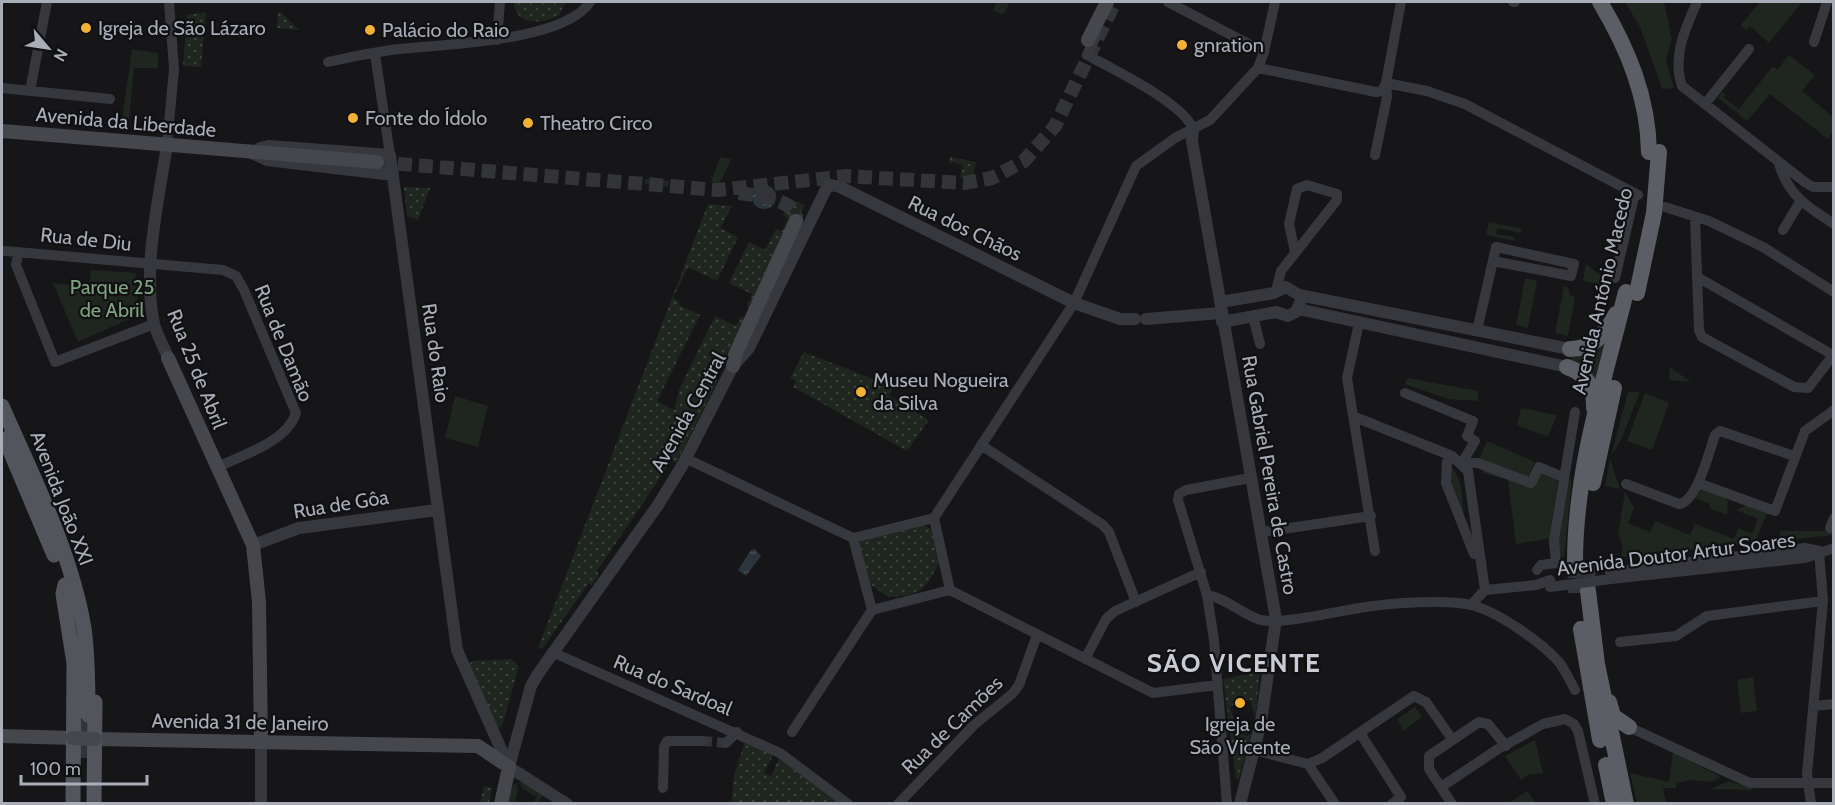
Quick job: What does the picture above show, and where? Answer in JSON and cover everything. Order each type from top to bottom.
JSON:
[{"type":"highway","name":"Avenida António Macedo","points":[[1600,2],[1625,48],[1638,82],[1654,152]]},
{"type":"highway","name":"Avenida António Macedo","points":[[1612,2],[1635,45],[1647,77],[1655,111],[1654,213],[1592,429],[1576,521],[1581,561],[1594,477],[1632,293]]},
{"type":"highway","points":[[1570,349],[1585,347],[1600,337],[1632,293]]},
{"type":"highway","points":[[1568,367],[1581,373],[1591,387],[1595,405],[1592,429]]},
{"type":"highway","points":[[1614,804],[1589,687],[1582,592],[1626,804]]},
{"type":"highway","points":[[1598,670],[1605,685],[1613,716],[1629,727]]},
{"type":"highway","points":[[1614,752],[1618,730],[1629,727]]},
{"type":"main road","points":[[1088,40],[1107,2]]},
{"type":"main road","name":"Avenida da Liberdade","points":[[2,131],[377,162]]},
{"type":"main road","points":[[733,366],[735,355],[796,221]]},
{"type":"main road","name":"Rua 25 de Abril","points":[[168,358],[253,545],[259,602],[261,742]]},
{"type":"main road","name":"Avenida João XXI","points":[[2,406],[66,557],[84,627],[88,669],[85,715],[77,628],[65,585],[2,430]]},
{"type":"main road","points":[[66,557],[82,589],[90,625],[95,670],[94,804]]},
{"type":"main road","points":[[65,585],[63,594],[74,663],[73,804]]},
{"type":"main road","name":"Avenida 31 de Janeiro","points":[[2,736],[478,746]]},
{"type":"main road","points":[[478,746],[509,767],[501,804]]},
{"type":"main road","points":[[81,804],[84,758],[87,804]]},
{"type":"street","points":[[30,91],[47,2]]},
{"type":"street","points":[[497,40],[500,2]]},
{"type":"street","points":[[328,62],[520,36],[571,18],[590,2]]},
{"type":"street","points":[[1113,2],[1087,55],[1150,90],[1180,111],[1193,129]]},
{"type":"street","points":[[1168,2],[1221,27],[1264,52]]},
{"type":"street","points":[[685,458],[853,538],[934,518],[1074,303],[1136,166],[1206,123],[1222,110],[1257,68],[1264,52],[1275,2]]},
{"type":"street","points":[[1375,154],[1387,97],[1386,83],[1401,2]]},
{"type":"street","points":[[1697,2],[1682,39],[1677,72],[1682,86],[1779,164],[1814,186],[1833,186]]},
{"type":"street","points":[[1814,42],[1827,2]]},
{"type":"street","name":"Rua 25 de Abril","points":[[168,358],[154,324],[151,265],[174,69],[172,8]]},
{"type":"street","points":[[1705,104],[1749,48]]},
{"type":"street","name":"Rua do Raio","points":[[375,54],[457,650],[464,655],[488,724],[509,767]]},
{"type":"street","points":[[1257,68],[1376,92],[1382,91],[1386,83]]},
{"type":"street","points":[[1386,83],[1427,91],[1465,104],[1636,194],[1615,278]]},
{"type":"street","points":[[2,88],[110,99]]},
{"type":"street","name":"Rua Gabriel Pereira de Castro","points":[[1193,129],[1191,137],[1276,619],[1254,750],[1241,798]]},
{"type":"street","name":"Avenida da Liberdade","points":[[247,151],[269,146],[390,155]]},
{"type":"street","name":"Avenida da Liberdade","points":[[247,151],[267,160],[393,175]]},
{"type":"street","points":[[1779,164],[1784,178],[1800,202],[1833,224]]},
{"type":"street","name":"Avenida Central","points":[[509,767],[531,686],[552,652],[640,533],[685,458],[733,366],[749,348],[825,189],[831,185],[840,187]]},
{"type":"street","points":[[1276,312],[1272,303],[1281,271],[1337,200],[1336,194],[1307,185],[1297,189],[1289,224],[1295,252]]},
{"type":"street","name":"Rua dos Chãos","points":[[840,187],[1074,303],[1120,319],[1221,312]]},
{"type":"street","points":[[1784,230],[1800,202]]},
{"type":"street","points":[[1665,207],[1709,221],[1763,247],[1833,292]]},
{"type":"street","points":[[1695,218],[1699,278],[1698,330],[1702,337],[1794,387],[1808,388],[1833,354],[1699,278]]},
{"type":"street","points":[[1467,344],[1477,332],[1496,247],[1574,264],[1571,276],[1493,261]]},
{"type":"street","name":"Rua de Diu","points":[[5,251],[18,254],[26,251],[151,265]]},
{"type":"street","name":"Rua de Diu","points":[[18,254],[16,265],[55,362],[154,324]]},
{"type":"street","name":"Rua de Damão","points":[[151,265],[223,270],[236,276],[294,404],[296,413],[293,422],[278,436],[218,467]]},
{"type":"street","points":[[1221,312],[1286,287],[1299,296],[1570,349]]},
{"type":"street","points":[[1298,309],[1299,296]]},
{"type":"street","points":[[1221,312],[1253,316],[1276,312],[1288,316],[1298,309],[1568,367]]},
{"type":"street","points":[[1253,316],[1260,344]]},
{"type":"street","points":[[1415,334],[1417,318]]},
{"type":"street","points":[[1359,323],[1347,378],[1375,551]]},
{"type":"street","points":[[1405,393],[1473,421],[1467,436],[1475,441],[1462,463]]},
{"type":"street","points":[[1698,483],[1774,511],[1805,431],[1833,410]]},
{"type":"street","points":[[1537,570],[1541,565],[1556,563],[1554,540],[1575,412]]},
{"type":"street","points":[[1355,417],[1452,456],[1468,471],[1485,590],[1471,605]]},
{"type":"street","points":[[1626,484],[1679,504],[1690,499],[1715,435],[1720,431],[1794,456]]},
{"type":"street","points":[[981,445],[1103,525],[1109,532],[1136,602]]},
{"type":"street","points":[[1447,462],[1446,483],[1474,554]]},
{"type":"street","points":[[1462,463],[1478,463],[1531,483],[1539,466],[1563,477]]},
{"type":"street","points":[[1227,804],[1207,595],[1178,500],[1179,494],[1186,490],[1250,478]]},
{"type":"street","name":"Rua de Gôa","points":[[253,545],[299,528],[437,510]]},
{"type":"street","points":[[1262,532],[1371,516]]},
{"type":"street","points":[[934,518],[950,590]]},
{"type":"street","points":[[853,538],[872,610]]},
{"type":"street","name":"Avenida Doutor Artur Soares","points":[[1485,590],[1805,548],[1819,551],[1833,548]]},
{"type":"street","points":[[1811,804],[1807,774],[1823,601],[1819,551]]},
{"type":"street","points":[[1085,659],[1106,619],[1115,611],[1201,572]]},
{"type":"street","points":[[792,732],[872,610],[950,590],[1153,693],[1217,685]]},
{"type":"street","points":[[1207,595],[1262,620],[1323,615],[1366,607],[1449,602],[1471,605],[1513,627],[1544,648],[1560,664],[1575,690]]},
{"type":"street","points":[[1620,642],[1676,636],[1707,616],[1823,601]]},
{"type":"street","name":"Rua de Camões","points":[[898,804],[974,725],[1012,694],[1018,686],[1037,635]]},
{"type":"street","name":"Rua do Sardoal","points":[[552,652],[780,753],[848,804]]},
{"type":"street","points":[[1308,764],[1360,733],[1414,696],[1426,702],[1452,739]]},
{"type":"street","points":[[1814,706],[1833,704]]},
{"type":"street","points":[[1441,787],[1506,746],[1552,721],[1565,719],[1574,724],[1578,731],[1595,804]]},
{"type":"street","points":[[1452,804],[1429,769],[1429,756],[1479,722],[1488,724],[1506,746]]},
{"type":"street","points":[[478,746],[485,736],[488,724]]},
{"type":"street","points":[[1629,727],[1750,783],[1833,783]]},
{"type":"street","points":[[726,743],[736,732]]},
{"type":"street","points":[[1360,733],[1401,797],[1392,804]]},
{"type":"street","points":[[478,746],[507,744],[517,738]]},
{"type":"street","points":[[663,788],[664,747],[667,741],[702,741]]},
{"type":"street","points":[[261,742],[261,804]]},
{"type":"street","points":[[1254,750],[1308,764],[1335,804]]},
{"type":"street","points":[[509,767],[567,804]]},
{"type":"street","points":[[1226,785],[1241,798]]},
{"type":"green space","points":[[514,2],[566,2],[559,15],[545,20],[530,21],[519,15],[515,10]]},
{"type":"green space","points":[[991,2],[1010,2],[1003,15],[993,10],[996,4]]},
{"type":"green space","points":[[1625,2],[1664,2],[1672,39],[1666,60],[1674,88],[1662,89],[1640,27]]},
{"type":"green space","points":[[1760,2],[1802,2],[1769,43],[1750,26],[1746,30],[1741,25]]},
{"type":"green space","points":[[206,12],[201,67],[183,66],[187,15]]},
{"type":"green space","points":[[278,12],[281,12],[299,30],[277,28]]},
{"type":"green space","points":[[132,49],[158,53],[158,68],[134,68],[129,121],[122,120]]},
{"type":"green space","points":[[1789,55],[1815,75],[1802,91],[1833,117],[1833,131],[1828,139],[1770,94],[1747,121],[1718,98],[1722,92],[1725,94],[1723,97],[1739,109],[1772,67],[1778,69]]},
{"type":"green space","points":[[720,157],[731,159],[720,183],[711,182]]},
{"type":"green space","points":[[950,157],[976,162],[972,179],[960,178],[963,165],[954,162],[949,164]]},
{"type":"green space","points":[[645,179],[669,181],[668,187],[645,184]]},
{"type":"green space","points":[[404,187],[430,188],[418,220],[407,216]]},
{"type":"green space","points":[[791,199],[805,205],[795,221],[743,331],[739,330],[718,372],[716,384],[676,463],[672,460],[597,571],[599,575],[591,586],[589,583],[542,649],[538,648],[708,204],[732,206],[720,228],[738,237],[717,281],[688,267],[673,298],[680,302],[679,305],[700,315],[657,401],[674,410],[679,390],[715,316],[736,326],[741,316],[747,319],[750,314],[747,306],[752,294],[729,283],[749,242],[765,250],[776,229],[782,231],[788,218],[783,215]]},
{"type":"green space","points":[[1489,222],[1522,229],[1521,233],[1497,228],[1496,234],[1514,237],[1514,241],[1486,235]]},
{"type":"green space","points":[[1586,264],[1603,277],[1601,284],[1583,281]]},
{"type":"green space","name":"Parque 25 de Abril","points":[[91,270],[136,273],[138,315],[78,342],[53,283],[89,287]]},
{"type":"green space","points":[[1525,278],[1537,281],[1528,328],[1516,325]]},
{"type":"green space","points":[[1564,286],[1568,287],[1570,295],[1575,297],[1568,336],[1555,333]]},
{"type":"green space","points":[[1604,344],[1595,380],[1571,361],[1572,354]]},
{"type":"green space","name":"Museu Nogueira da Silva","points":[[804,352],[893,387],[889,396],[929,420],[907,451],[793,387],[796,381],[790,378]]},
{"type":"green space","points":[[1670,367],[1691,382],[1669,380]]},
{"type":"green space","points":[[1408,378],[1478,391],[1478,401],[1448,399],[1405,384]]},
{"type":"green space","points":[[1628,392],[1640,392],[1621,440],[1611,456]]},
{"type":"green space","points":[[1645,393],[1669,403],[1652,450],[1627,441]]},
{"type":"green space","points":[[455,396],[488,406],[478,447],[445,438]]},
{"type":"green space","points":[[1521,408],[1557,415],[1548,437],[1517,425]]},
{"type":"green space","points":[[1487,441],[1535,462],[1527,479],[1479,459]]},
{"type":"green space","points":[[1610,459],[1620,489],[1605,486]]},
{"type":"green space","points":[[1450,466],[1455,471],[1460,484],[1464,519],[1448,483]]},
{"type":"green space","points":[[1482,467],[1532,487],[1539,475],[1546,472],[1558,479],[1551,538],[1516,544],[1508,480],[1483,473]]},
{"type":"green space","points":[[1572,478],[1564,558],[1560,555],[1557,537],[1565,482]]},
{"type":"green space","points":[[1704,489],[1721,495],[1728,501],[1727,515],[1709,508],[1710,504],[1696,498]]},
{"type":"green space","points":[[1625,491],[1634,508],[1628,523],[1650,532],[1655,521],[1690,535],[1695,524],[1734,539],[1738,528],[1752,534],[1758,519],[1736,510],[1748,505],[1768,512],[1754,543],[1621,557],[1623,545],[1618,535]]},
{"type":"green space","points":[[923,523],[931,530],[940,561],[931,578],[921,589],[908,595],[888,597],[867,582],[858,545],[862,538]]},
{"type":"green space","points":[[1780,531],[1833,531],[1833,535],[1779,541]]},
{"type":"green space","points":[[511,659],[519,666],[502,726],[498,728],[469,664],[473,661]]},
{"type":"green space","points":[[1260,672],[1255,718],[1250,700],[1230,706],[1236,732],[1248,736],[1251,734],[1239,779],[1236,779],[1223,679]]},
{"type":"green space","points":[[1753,677],[1757,711],[1741,713],[1737,680]]},
{"type":"green space","points":[[1415,707],[1422,717],[1403,731],[1397,719]]},
{"type":"green space","points":[[1535,740],[1543,773],[1528,775],[1521,780],[1505,756]]},
{"type":"green space","points":[[745,741],[773,755],[764,773],[771,776],[779,759],[840,803],[731,804],[734,776]]},
{"type":"green space","points":[[1673,752],[1721,777],[1711,782],[1690,780],[1677,783],[1676,788],[1663,788],[1666,803],[1637,804],[1630,773],[1669,782]]},
{"type":"green space","points":[[1729,781],[1756,790],[1711,789]]},
{"type":"green space","points":[[520,782],[543,794],[538,803],[534,803],[538,792],[535,796],[523,789],[519,783],[516,787],[518,790],[515,803],[508,804],[511,786]]},
{"type":"green space","points":[[484,786],[492,788],[489,803],[480,803]]},
{"type":"green space","points":[[1527,791],[1536,803],[1509,803]]},
{"type":"water","points":[[764,185],[772,189],[776,197],[772,205],[764,209],[756,205],[752,197],[756,189]]},
{"type":"water","points":[[755,549],[761,556],[746,576],[738,570],[751,550]]},
{"type":"tunnel","points":[[377,162],[718,190],[847,176],[964,183],[992,178],[1024,161],[1055,126],[1115,2]]},
{"type":"tunnel","points":[[739,193],[778,200],[796,213],[796,221]]},
{"type":"tunnel","points":[[1587,561],[1588,591]]},
{"type":"tunnel","points":[[1575,562],[1576,593]]},
{"type":"tunnel","points":[[81,758],[82,715]]},
{"type":"tunnel","points":[[702,741],[726,743]]},
{"type":"place","name":"Igreja de São Lázaro","points":[[86,28]]},
{"type":"place","name":"Palácio do Raio","points":[[370,30]]},
{"type":"place","name":"gnration","points":[[1182,45]]},
{"type":"place","name":"Fonte do Ídolo","points":[[353,118]]},
{"type":"place","name":"Theatro Circo","points":[[528,123]]},
{"type":"place","name":"Museu Nogueira da Silva","points":[[861,392]]},
{"type":"place","name":"Igreja de São Vicente","points":[[1240,703]]},
{"type":"district","name":"SÃO VICENTE","points":[[1234,663]]}]
